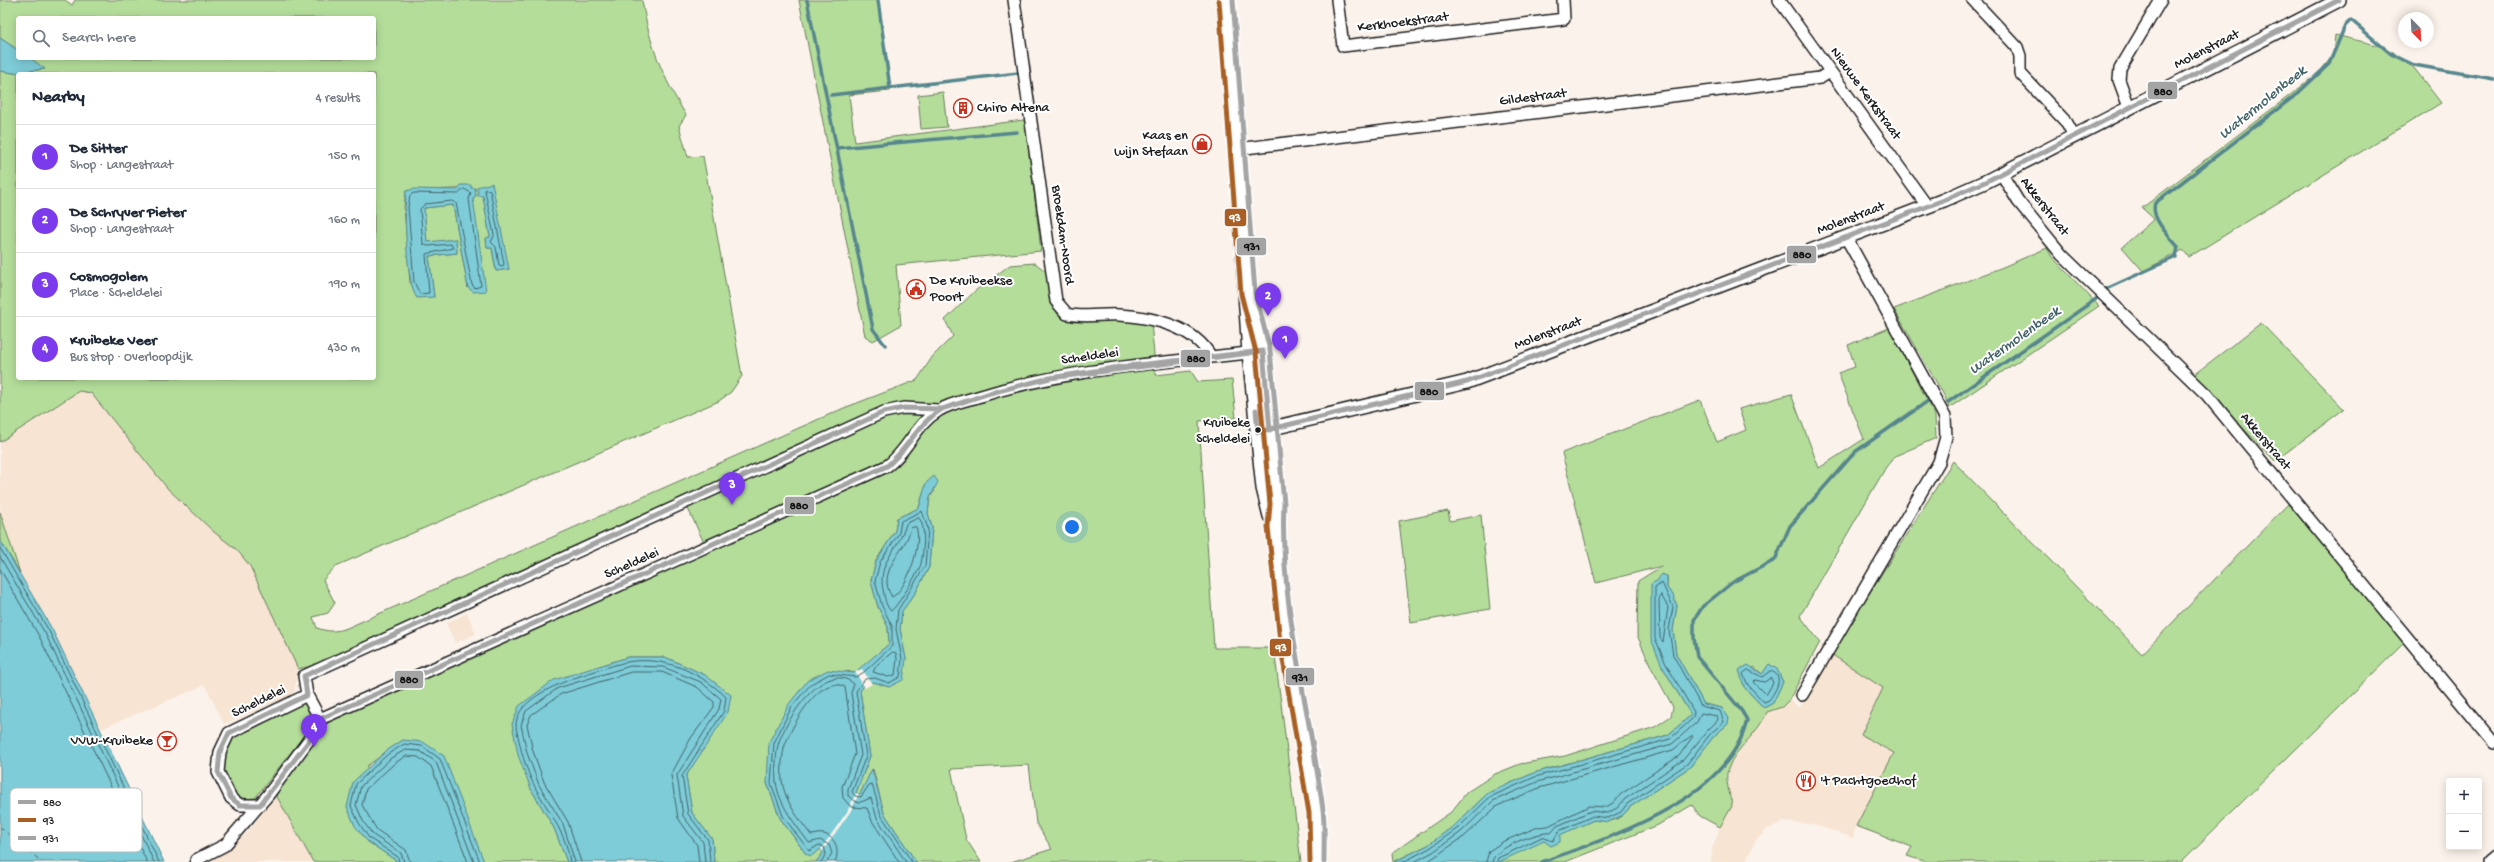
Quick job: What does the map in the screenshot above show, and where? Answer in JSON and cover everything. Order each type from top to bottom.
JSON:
[{"type":"main road","points":[[1226,0],[1248,293],[1264,431],[1264,488],[1268,510],[1275,526],[1287,641],[1316,812],[1317,862]]},
{"type":"street","name":"Broekdam-Noord","points":[[1014,0],[1056,301],[1067,314],[1084,317],[1141,317],[1185,331],[1201,341],[1211,357]]},
{"type":"street","name":"Kerkhoekstraat","points":[[1338,0],[1343,46],[1564,19],[1563,0]]},
{"type":"street","name":"Nieuwe Kerkstraat","points":[[1779,0],[1927,206]]},
{"type":"street","points":[[1973,0],[2017,48],[2020,56],[2020,73],[2067,123],[2074,136]]},
{"type":"street","points":[[2130,107],[2120,85],[2120,69],[2161,0]]},
{"type":"street","name":"Molenstraat","points":[[1264,431],[1467,382],[1847,239],[1987,181],[2339,0]]},
{"type":"street","name":"Gildestraat","points":[[1237,149],[1820,78],[1830,72]]},
{"type":"street","name":"Akkerstraat","points":[[2001,173],[2018,201],[2062,255],[2207,395],[2494,743]]},
{"type":"street","points":[[1802,695],[1939,462],[1946,437],[1945,417],[1929,385],[1847,239]]},
{"type":"street","name":"Scheldelei","points":[[260,805],[240,805],[231,798],[218,772],[220,752],[229,733],[307,695],[304,676],[884,412],[904,408],[938,410],[1007,388],[1044,379],[1256,352]]},
{"type":"street","name":"Scheldelei","points":[[320,719],[887,466],[894,461],[922,424],[938,410]]},
{"type":"street","points":[[196,860],[226,845],[260,805],[311,738],[320,719],[307,695]]},
{"type":"street","points":[[2488,862],[2494,857]]},
{"type":"shaded area","points":[[79,391],[91,393],[168,489],[214,532],[237,550],[250,566],[298,669],[294,694],[224,724],[205,685],[101,729],[52,629],[20,573],[0,512],[0,442]]},
{"type":"shaded area","points":[[467,613],[476,634],[455,643],[446,623]]},
{"type":"shaded area","points":[[1831,654],[1884,688],[1861,734],[1894,753],[1856,826],[1853,838],[1813,824],[1783,822],[1768,829],[1755,841],[1746,862],[1711,862],[1712,849],[1720,827],[1732,806],[1728,785],[1728,769],[1751,735],[1762,723],[1767,712],[1782,707],[1789,700],[1800,708]]},
{"type":"shaded area","points":[[276,795],[313,862],[200,862],[246,834]]},
{"type":"green space","points":[[0,0],[65,0],[72,5],[75,0],[642,0],[653,46],[658,60],[670,88],[686,115],[679,126],[688,157],[703,156],[742,376],[731,392],[719,401],[336,566],[323,580],[335,603],[328,613],[313,617],[317,628],[332,631],[347,628],[844,408],[917,380],[933,356],[953,336],[945,320],[975,291],[1010,265],[1035,263],[1048,273],[1053,303],[1058,315],[1067,320],[1119,320],[1151,323],[1156,375],[1191,371],[1198,382],[1232,380],[1236,418],[1199,421],[1214,648],[1274,648],[1301,862],[1011,862],[1052,849],[1036,823],[1029,765],[951,769],[966,839],[981,862],[916,862],[884,813],[873,769],[860,794],[856,793],[870,756],[860,691],[866,683],[874,682],[889,687],[906,659],[900,629],[902,611],[916,592],[929,567],[932,528],[928,513],[930,497],[935,491],[926,483],[919,508],[897,518],[895,531],[876,561],[871,581],[878,607],[888,627],[889,644],[859,670],[854,673],[847,671],[767,783],[780,818],[806,854],[820,848],[823,853],[816,862],[714,862],[712,839],[692,813],[686,776],[704,746],[705,675],[665,657],[628,657],[594,668],[531,789],[554,828],[567,862],[484,862],[478,848],[403,740],[367,766],[367,841],[398,862],[313,862],[276,795],[329,721],[708,551],[683,498],[311,666],[298,669],[250,566],[237,550],[214,532],[168,489],[91,393],[79,391],[0,442],[0,71],[16,73],[16,380],[376,380],[376,72],[21,72],[44,69],[33,60],[376,60],[376,16],[16,16],[16,49],[0,38]],"holes":[[[474,188],[476,196],[473,198],[468,288],[453,205],[424,208],[427,243],[456,239],[457,253],[429,256],[434,297],[410,283],[404,207],[406,191]],[[483,196],[509,269],[496,271],[492,248],[487,248],[486,239],[490,237]]]},
{"type":"green space","points":[[799,0],[878,0],[890,91],[849,95],[855,142],[1024,120],[1027,131],[1041,251],[896,265],[901,325],[873,341],[865,336]]},
{"type":"green space","points":[[2335,35],[2385,47],[2414,68],[2441,103],[2189,257],[2183,250],[2143,271],[2122,247],[2154,219],[2142,208],[2319,73],[2333,55]]},
{"type":"green space","points":[[943,92],[947,127],[921,129],[918,95]]},
{"type":"green space","points":[[2047,248],[2052,257],[2099,306],[1949,408],[1945,397],[1894,309],[2003,267]]},
{"type":"green space","points":[[2261,323],[2344,409],[2275,461],[2192,376]]},
{"type":"green space","points":[[1889,328],[1935,415],[1936,438],[1895,456],[1886,467],[1800,616],[1820,642],[1789,700],[1782,707],[1767,712],[1759,727],[1736,754],[1732,761],[1728,769],[1727,778],[1732,806],[1720,827],[1700,816],[1692,805],[1658,825],[1565,862],[1499,862],[1510,855],[1594,820],[1610,821],[1618,818],[1630,807],[1690,767],[1714,736],[1728,724],[1722,708],[1704,704],[1676,654],[1673,630],[1677,606],[1673,595],[1667,588],[1667,576],[1662,666],[1691,715],[1668,735],[1534,773],[1488,793],[1455,825],[1428,845],[1393,862],[1392,853],[1451,812],[1467,792],[1495,774],[1520,764],[1565,756],[1655,727],[1671,716],[1673,707],[1651,667],[1637,635],[1638,581],[1662,566],[1596,583],[1562,453],[1700,400],[1717,442],[1746,430],[1739,409],[1791,394],[1819,468],[1864,439],[1838,373],[1855,367],[1848,345]],"holes":[[[1769,665],[1783,681],[1773,703],[1764,708],[1744,687],[1754,667],[1762,674]]]},
{"type":"green space","points":[[1953,461],[2142,654],[2288,504],[2405,642],[2181,862],[1927,862],[1907,856],[1912,847],[1856,826],[1894,753],[1861,735],[1883,688],[1831,654]]},
{"type":"green space","points":[[1448,511],[1450,521],[1481,515],[1490,609],[1411,623],[1399,521]]},
{"type":"green space","points":[[0,512],[20,573],[0,540]]},
{"type":"green space","points":[[304,702],[314,723],[255,798],[243,798],[235,794],[228,788],[223,769],[224,758],[231,739]]},
{"type":"water","points":[[0,38],[16,49],[16,60],[33,60],[45,69],[13,73],[0,71]]},
{"type":"water","points":[[492,183],[509,269],[496,271],[492,248],[487,248],[486,238],[490,237],[483,196],[478,196],[477,187]]},
{"type":"water","points":[[460,185],[471,185],[471,188],[475,188],[476,196],[473,198],[486,291],[474,292],[468,288],[453,205],[424,208],[427,242],[456,239],[457,253],[429,256],[434,297],[417,298],[413,290],[408,263],[405,214],[406,191],[414,189],[458,190]]},
{"type":"water","points":[[934,476],[938,482],[930,497],[928,513],[932,528],[929,567],[916,592],[902,611],[900,629],[906,659],[903,680],[889,687],[874,682],[866,683],[860,691],[870,756],[856,793],[860,794],[872,769],[884,813],[916,862],[816,862],[823,853],[821,849],[811,856],[806,854],[780,818],[767,783],[769,742],[789,704],[808,680],[828,670],[854,673],[889,644],[888,627],[878,607],[871,581],[876,561],[895,531],[897,518],[919,508],[926,483]]},
{"type":"water","points":[[0,540],[52,629],[128,788],[10,788],[10,852],[142,852],[142,816],[164,862],[0,862]]},
{"type":"water","points":[[1661,574],[1667,576],[1667,588],[1673,595],[1677,606],[1673,630],[1676,654],[1704,704],[1722,708],[1729,718],[1728,724],[1714,736],[1690,767],[1630,807],[1623,815],[1608,822],[1594,820],[1560,835],[1560,842],[1551,846],[1544,841],[1499,862],[1394,862],[1428,845],[1455,825],[1488,793],[1534,773],[1668,735],[1691,715],[1662,666],[1651,639],[1651,584],[1658,580]]},
{"type":"water","points":[[628,657],[665,657],[705,675],[731,695],[728,712],[686,776],[692,813],[712,839],[714,862],[567,862],[554,828],[531,789],[518,755],[512,724],[519,706],[554,680]]},
{"type":"water","points":[[1769,664],[1777,669],[1783,682],[1773,703],[1764,708],[1744,687],[1739,670],[1748,665],[1762,674]]},
{"type":"water","points":[[403,740],[423,742],[444,756],[484,862],[398,862],[367,841],[355,826],[347,807],[353,782],[386,751]]},
{"type":"pier","points":[[862,669],[872,684],[865,688],[855,672]]},
{"type":"pier","points":[[856,793],[859,794],[850,812],[822,852],[821,849],[847,812]]},
{"type":"waterway","points":[[807,0],[873,329],[885,345]]},
{"type":"waterway","points":[[878,0],[890,88]]},
{"type":"waterway","name":"Watermolenbeek","points":[[2106,289],[2176,257],[2178,247],[2158,221],[2155,215],[2155,203],[2297,94],[2329,64],[2345,26],[2351,20],[2391,54],[2414,65],[2494,79]]},
{"type":"waterway","points":[[831,95],[1018,73]]},
{"type":"waterway","points":[[837,148],[1017,132]]},
{"type":"waterway","name":"Watermolenbeek","points":[[1948,402],[2096,299]]},
{"type":"waterway","name":"Watermolenbeek","points":[[1542,862],[1600,841],[1663,812],[1692,793],[1717,772],[1736,748],[1747,720],[1741,710],[1697,657],[1694,638],[1694,620],[1703,606],[1733,582],[1775,560],[1790,526],[1855,452],[1928,401],[1934,406]]},
{"type":"ferry route","points":[[0,827],[10,835]]},
{"type":"ferry route","points":[[30,852],[42,862]]},
{"type":"transit line","name":"931","points":[[1233,0],[1255,292],[1270,350],[1284,503],[1286,580],[1297,657],[1323,810],[1324,862]]},
{"type":"transit line","name":"880","points":[[1256,410],[1258,432],[1467,382],[1944,200],[1987,181],[2339,0]]},
{"type":"transit line","name":"93","points":[[1219,1],[1241,294],[1256,352],[1270,504],[1268,527],[1280,642],[1309,813],[1310,862]]},
{"type":"transit line","name":"880","points":[[1050,378],[1120,367],[1263,351],[1270,430]]},
{"type":"transit line","name":"880","points":[[1050,378],[1250,353]]},
{"type":"transit line","name":"880","points":[[990,393],[1050,378]]},
{"type":"transit line","name":"880","points":[[990,393],[1050,378]]},
{"type":"transit line","name":"880","points":[[942,409],[990,393]]},
{"type":"transit line","name":"880","points":[[942,409],[990,393]]},
{"type":"transit line","name":"880","points":[[904,408],[942,409],[926,421],[901,452],[887,466],[320,719],[311,738],[260,805],[240,805],[231,798],[218,772],[220,752],[229,733],[307,695],[304,676],[884,412],[904,408]]},
{"type":"place","name":"Chiro Altena","points":[[963,108]]},
{"type":"place","name":"Kaas en wijn Stefaan","points":[[1202,144]]},
{"type":"place","name":"De Kruibeekse Poort","points":[[916,289]]},
{"type":"place","name":"De Schryver Pieter","points":[[1268,316]]},
{"type":"place","name":"De Sitter","points":[[1285,359]]},
{"type":"place","name":"Kruibeke Scheldelei","points":[[1258,430]]},
{"type":"place","name":"Cosmogolem","points":[[732,505]]},
{"type":"place","name":"VVW-Kruibeke","points":[[167,741]]},
{"type":"place","name":"Kruibeke Veer","points":[[314,747]]},
{"type":"place","name":"'t Pachtgoedhof","points":[[1806,781]]}]
